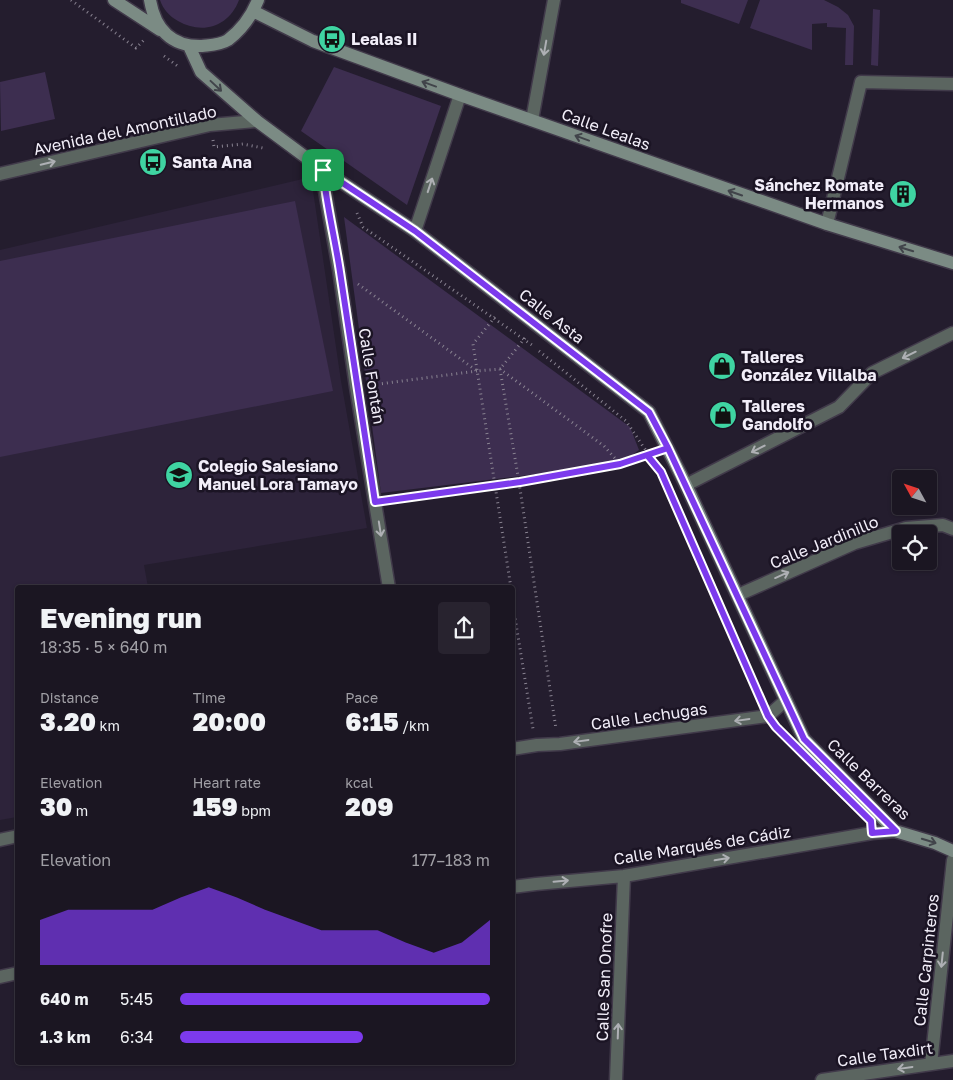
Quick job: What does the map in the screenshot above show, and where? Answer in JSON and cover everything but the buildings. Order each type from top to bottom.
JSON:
[{"type":"street","points":[[114,0],[173,39],[189,46],[218,44],[227,40],[242,26],[256,5]]},
{"type":"street","points":[[150,0],[153,14],[162,32]]},
{"type":"street","points":[[532,120],[554,0]]},
{"type":"street","name":"Calle Lealas","points":[[256,5],[313,41],[460,95],[827,224],[953,263]]},
{"type":"street","name":"Calle Asta","points":[[189,46],[202,72],[257,121],[323,170],[415,231],[649,412],[738,595],[785,701]]},
{"type":"street","points":[[827,224],[860,82],[953,84]]},
{"type":"street","points":[[415,231],[460,95]]},
{"type":"street","name":"Avenida del Amontillado","points":[[0,174],[210,125],[257,121]]},
{"type":"street","name":"Calle Fontán","points":[[323,170],[389,585]]},
{"type":"street","points":[[686,485],[839,407],[872,373],[953,333]]},
{"type":"street","name":"Calle Jardinillo","points":[[738,595],[855,543],[906,528],[943,525],[953,529]]},
{"type":"street","points":[[768,716],[785,701]]},
{"type":"street","name":"Calle Barreras","points":[[785,701],[804,739],[896,831],[935,842],[953,851]]},
{"type":"street","name":"Calle Lechugas","points":[[515,748],[768,716]]},
{"type":"street","name":"Calle Marqués de Cádiz","points":[[515,888],[624,876],[872,833],[896,831]]},
{"type":"street","points":[[0,840],[15,837]]},
{"type":"street","name":"Calle Carpinteros","points":[[931,1064],[953,860]]},
{"type":"street","name":"Calle San Onofre","points":[[616,1080],[624,876]]},
{"type":"street","points":[[0,976],[15,974]]},
{"type":"street","name":"Calle Taxdirt","points":[[822,1080],[953,1061]]},
{"type":"path","points":[[72,0],[136,48],[144,40],[151,46]]},
{"type":"path","points":[[159,51],[181,68]]},
{"type":"path","points":[[210,125],[214,147],[242,144],[265,148]]},
{"type":"path","points":[[356,209],[363,227],[524,339],[626,421],[642,444],[647,455],[657,466]]},
{"type":"path","points":[[340,270],[477,371]]},
{"type":"path","points":[[507,302],[472,344],[511,585]]},
{"type":"path","points":[[536,324],[500,369],[520,482],[560,744]]},
{"type":"path","points":[[356,387],[500,369],[604,446],[620,464]]},
{"type":"path","points":[[375,502],[495,486],[620,464],[668,448]]},
{"type":"path","points":[[697,553],[768,716]]},
{"type":"path","points":[[515,617],[536,745]]},
{"type":"shaded area","points":[[160,0],[239,0],[229,17],[214,26],[205,28],[187,25],[175,19],[167,12]]},
{"type":"shaded area","points":[[681,0],[748,0],[739,24],[681,3]]},
{"type":"shaded area","points":[[760,0],[824,0],[838,7],[848,15],[854,26],[853,65],[845,65],[846,28],[827,27],[827,23],[812,24],[812,50],[750,28]]},
{"type":"shaded area","points":[[873,9],[880,10],[878,66],[871,65]]},
{"type":"shaded area","points":[[334,67],[441,106],[407,205],[301,131]]},
{"type":"shaded area","points":[[45,72],[55,119],[1,131],[0,82]]},
{"type":"shaded area","name":"Colegio Salesiano Manuel Lora Tamayo","points":[[311,177],[341,381],[367,528],[144,565],[148,585],[15,585],[15,817],[0,820],[0,250]]},
{"type":"shaded area","points":[[295,201],[333,391],[0,457],[0,261]]},
{"type":"shaded area","points":[[344,217],[630,427],[639,450],[620,464],[381,493]]},
{"type":"place","name":"Lealas II","points":[[332,39]]},
{"type":"place","name":"Santa Ana","points":[[153,162]]},
{"type":"place","name":"Sánchez Romate Hermanos","points":[[903,194]]},
{"type":"place","name":"Talleres González Villalba","points":[[722,366]]},
{"type":"place","name":"Talleres Gandolfo","points":[[723,415]]},
{"type":"place","name":"Colegio Salesiano Manuel Lora Tamayo","points":[[179,475]]},
{"type":"route","points":[[323,170],[375,502],[520,482],[620,464],[647,455],[668,448],[804,739],[896,831],[872,833],[871,821],[776,727],[768,716],[661,472],[647,455],[668,448],[649,412],[415,231],[323,170]]}]
